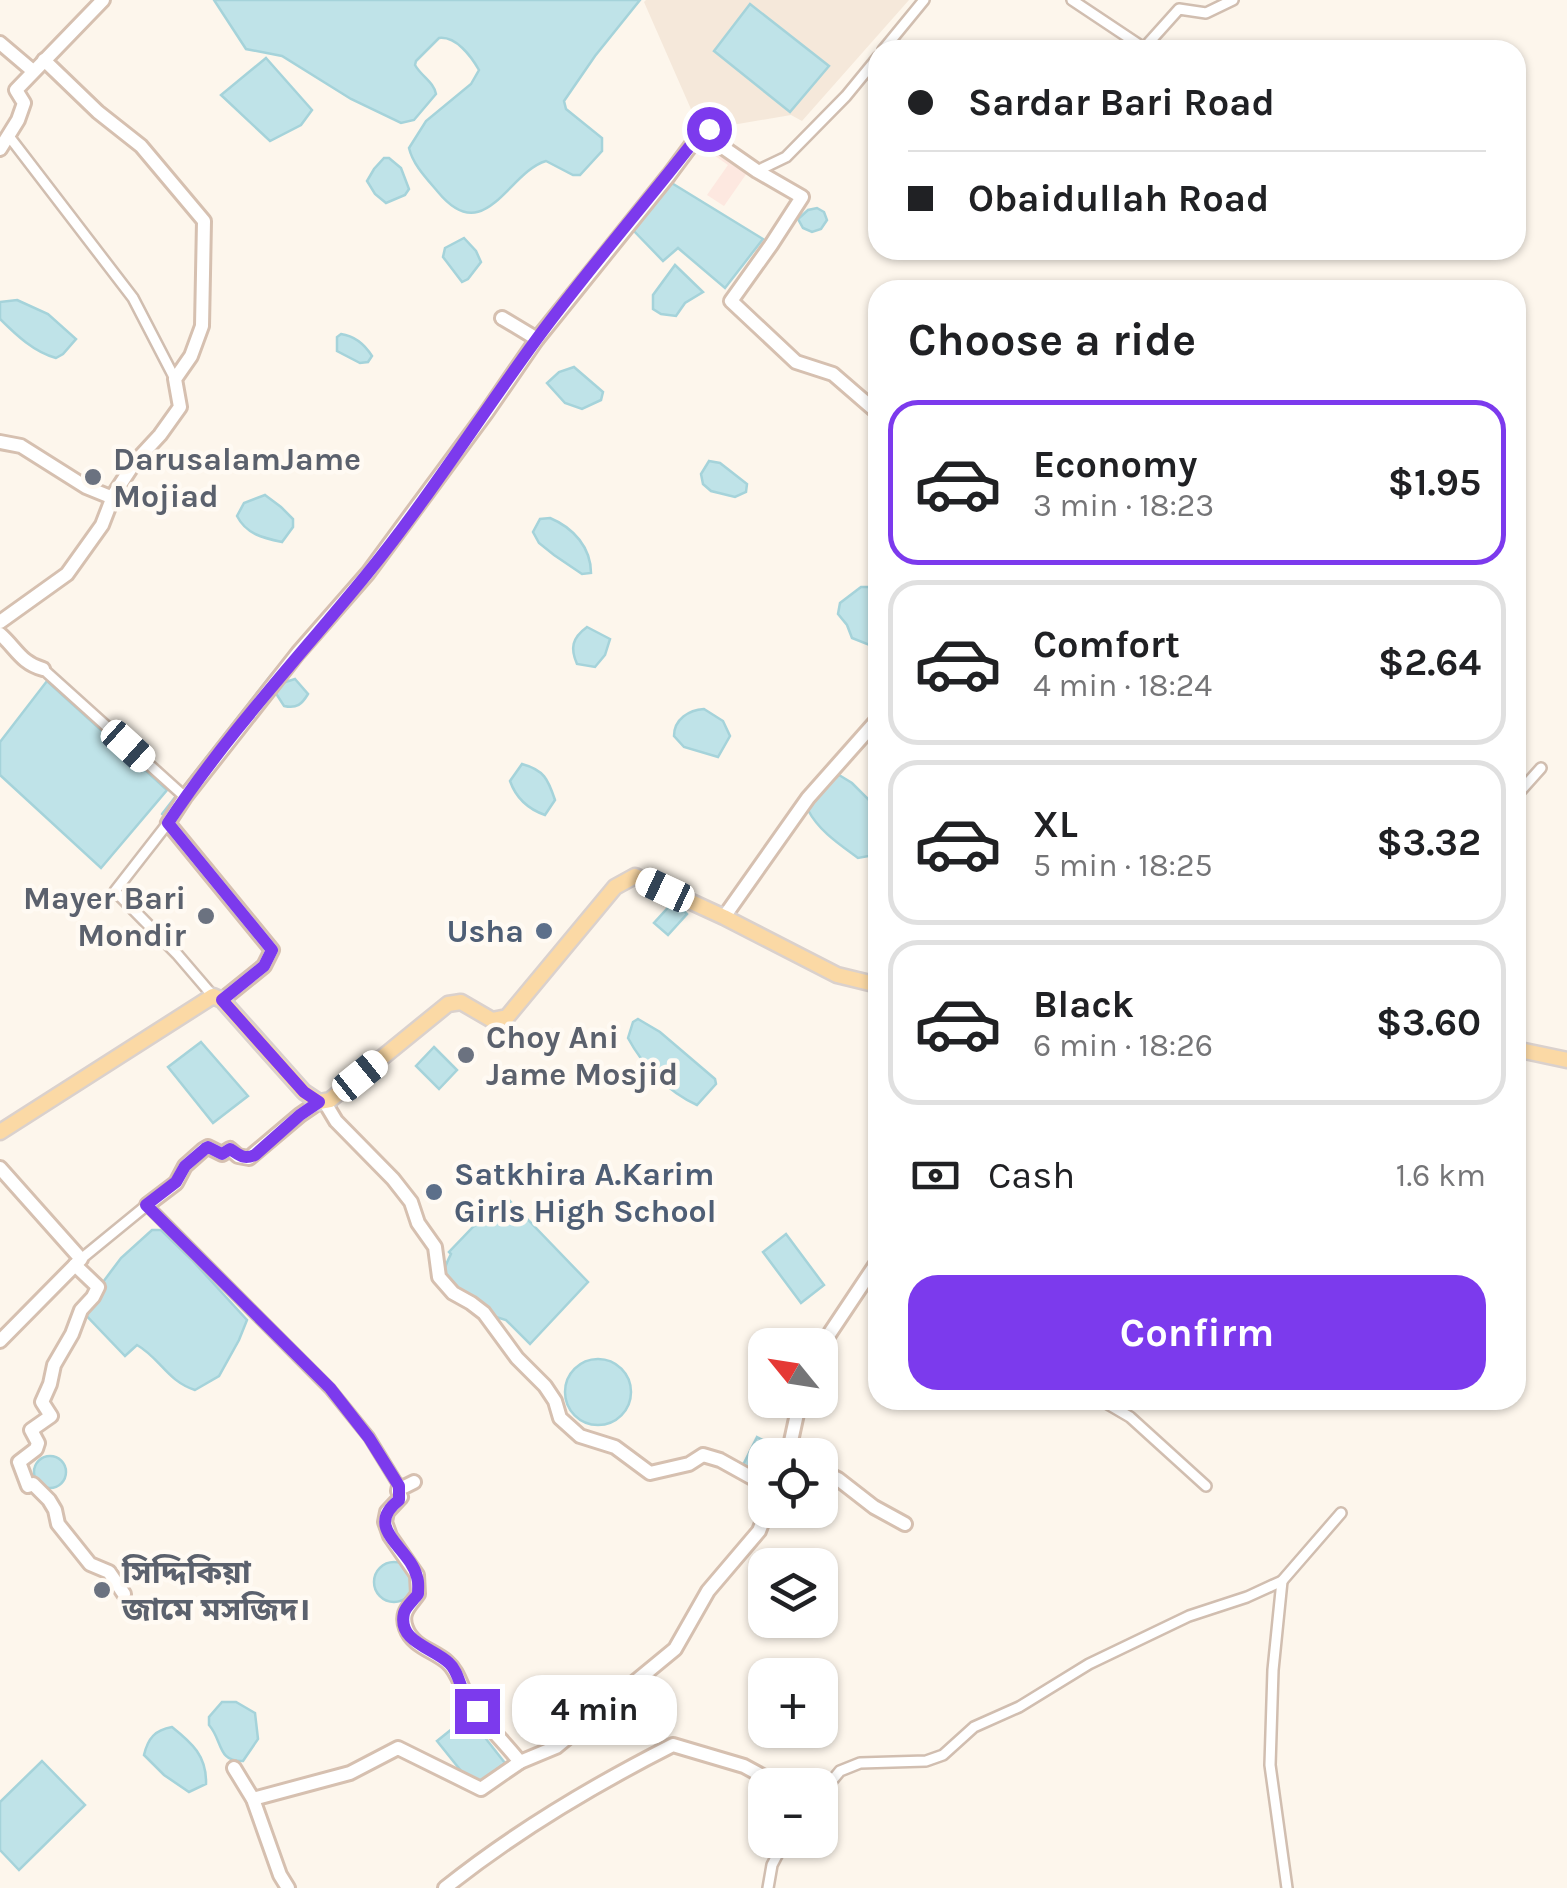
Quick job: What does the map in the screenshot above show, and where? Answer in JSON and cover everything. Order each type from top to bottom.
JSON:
[{"type":"main road","points":[[0,149],[24,103],[16,90],[103,0]]},
{"type":"main road","points":[[0,43],[33,71]]},
{"type":"main road","points":[[0,622],[67,574],[102,524],[135,462],[180,407],[175,380],[191,356],[202,326],[204,221],[141,146],[98,112],[44,60]]},
{"type":"main road","points":[[0,1132],[264,966],[272,950],[168,823],[298,653],[368,573],[537,339],[705,131],[757,171],[802,197],[730,301],[796,362],[833,374],[868,404]]},
{"type":"main road","points":[[502,318],[537,339]]},
{"type":"main road","points":[[0,442],[21,446],[86,487],[113,498]]},
{"type":"main road","points":[[0,634],[24,662],[43,668]]},
{"type":"main road","points":[[724,917],[808,798],[868,731]]},
{"type":"main road","points":[[146,1205],[176,1182],[185,1166],[208,1147],[222,1154],[230,1149],[238,1156],[255,1155],[300,1115],[321,1101],[330,1100],[448,1004],[461,1002],[492,1020],[507,1017],[614,887],[635,876],[837,976],[868,983]]},
{"type":"main road","points":[[218,998],[304,1092],[321,1101],[393,1179],[411,1202],[418,1223],[436,1248],[439,1278],[452,1293],[486,1316],[512,1352],[556,1400],[560,1418],[580,1436],[616,1447],[650,1473],[688,1464],[702,1455],[748,1476]]},
{"type":"main road","points":[[1526,1052],[1567,1060]]},
{"type":"main road","points":[[0,1168],[98,1287],[54,1365],[42,1402],[51,1416],[31,1430],[38,1443],[36,1449],[19,1462],[28,1486],[32,1484],[49,1500],[58,1524],[90,1564],[108,1572],[124,1594]]},
{"type":"main road","points":[[0,1341],[78,1262]]},
{"type":"main road","points":[[833,1328],[868,1277]]},
{"type":"main road","points":[[838,1479],[904,1524]]},
{"type":"main road","points":[[414,1482],[399,1486],[399,1500],[387,1512],[384,1522],[417,1574],[418,1594],[404,1616],[408,1633],[422,1647],[450,1663],[473,1706],[520,1762]]},
{"type":"main road","points":[[253,1799],[350,1773],[398,1748],[481,1789],[520,1762],[556,1747],[674,1649],[708,1591],[759,1528]]},
{"type":"main road","points":[[446,1888],[529,1828],[617,1773],[674,1746],[748,1768]]},
{"type":"main road","points":[[234,1768],[253,1799],[288,1888]]},
{"type":"street","points":[[892,40],[924,0]]},
{"type":"street","points":[[1072,0],[1132,40]]},
{"type":"street","points":[[1151,40],[1179,9],[1206,12],[1233,0]]},
{"type":"street","points":[[757,171],[786,157],[868,69]]},
{"type":"street","points":[[8,136],[134,298],[175,380]]},
{"type":"street","points":[[43,668],[185,797]]},
{"type":"street","points":[[1526,785],[1541,768]]},
{"type":"street","points":[[168,823],[115,891],[218,998]]},
{"type":"street","points":[[78,1262],[146,1205],[330,1388],[369,1438],[399,1486]]},
{"type":"street","points":[[1119,1410],[1206,1486]]},
{"type":"street","points":[[838,1773],[860,1763],[926,1761],[942,1754],[974,1727],[1019,1707],[1089,1664],[1189,1616],[1282,1581],[1341,1513]]},
{"type":"street","points":[[1282,1581],[1273,1670],[1270,1765],[1287,1888]]},
{"type":"street","points":[[768,1888],[775,1858]]},
{"type":"shaded area","points":[[909,0],[874,40],[868,40],[868,46],[802,121],[791,115],[709,129],[694,116],[644,2]]},
{"type":"shaded area","points":[[715,146],[749,170],[724,206],[707,195],[728,165],[711,153]]},
{"type":"water","points":[[214,0],[640,0],[564,101],[566,109],[602,138],[602,151],[580,175],[546,161],[532,168],[495,202],[469,213],[438,192],[417,166],[409,148],[426,121],[471,84],[479,70],[462,48],[439,38],[416,61],[436,94],[414,120],[401,123],[351,99],[282,56],[246,49]]},
{"type":"water","points":[[750,4],[829,66],[790,112],[714,51]]},
{"type":"water","points":[[266,58],[312,110],[301,125],[270,141],[221,95]]},
{"type":"water","points":[[384,158],[401,168],[409,189],[405,195],[386,203],[367,181]]},
{"type":"water","points":[[670,182],[763,239],[725,288],[678,248],[663,261],[632,229]]},
{"type":"water","points":[[817,208],[827,220],[821,229],[812,232],[803,228],[798,219]]},
{"type":"water","points":[[464,238],[481,262],[462,282],[443,257],[445,248]]},
{"type":"water","points":[[675,265],[703,292],[685,303],[676,316],[653,309],[653,295]]},
{"type":"water","points":[[17,300],[48,314],[76,339],[63,354],[56,358],[40,352],[0,319],[0,302]]},
{"type":"water","points":[[341,334],[366,348],[372,356],[368,362],[360,363],[337,351],[337,337]]},
{"type":"water","points":[[574,367],[603,392],[601,400],[582,409],[565,403],[547,383],[559,372]]},
{"type":"water","points":[[709,461],[720,463],[747,484],[746,492],[735,497],[711,491],[703,484],[701,474]]},
{"type":"water","points":[[265,495],[293,519],[293,527],[282,542],[250,531],[237,516],[244,503]]},
{"type":"water","points":[[550,518],[580,540],[591,573],[582,574],[539,543],[533,532],[540,519]]},
{"type":"water","points":[[861,587],[868,587],[868,644],[852,638],[838,614],[840,603]]},
{"type":"water","points":[[587,627],[610,639],[605,655],[595,667],[577,664],[574,653],[575,639]]},
{"type":"water","points":[[295,679],[308,694],[299,705],[284,706],[275,692],[279,684]]},
{"type":"water","points":[[47,681],[167,790],[101,868],[0,775],[0,742]]},
{"type":"water","points":[[704,709],[723,721],[730,736],[718,757],[684,747],[674,736],[683,716]]},
{"type":"water","points":[[522,764],[540,772],[550,786],[555,800],[545,815],[523,802],[510,781]]},
{"type":"water","points":[[839,775],[868,799],[868,856],[858,858],[813,818],[808,810],[817,794]]},
{"type":"water","points":[[674,901],[687,914],[668,935],[654,923]]},
{"type":"water","points":[[638,1019],[660,1032],[715,1079],[716,1084],[697,1105],[666,1085],[634,1048],[628,1038],[633,1022]]},
{"type":"water","points":[[201,1042],[248,1096],[213,1123],[168,1067]]},
{"type":"water","points":[[434,1047],[457,1070],[439,1089],[416,1066]]},
{"type":"water","points":[[507,1198],[588,1282],[530,1344],[506,1320],[493,1316],[447,1281],[445,1274],[449,1252]]},
{"type":"water","points":[[152,1230],[161,1230],[247,1320],[219,1376],[195,1390],[177,1381],[137,1345],[125,1356],[81,1310],[98,1294],[121,1258]]},
{"type":"water","points":[[786,1234],[824,1285],[801,1303],[763,1252]]},
{"type":"water","points":[[598,1359],[622,1368],[631,1392],[622,1416],[598,1425],[574,1416],[565,1392],[574,1368]]},
{"type":"water","points":[[50,1456],[61,1461],[66,1472],[61,1483],[50,1488],[39,1483],[34,1472],[39,1461]]},
{"type":"water","points":[[394,1562],[408,1568],[414,1582],[408,1596],[394,1602],[380,1596],[374,1582],[380,1568]]},
{"type":"water","points":[[222,1702],[236,1702],[255,1713],[258,1739],[243,1761],[225,1754],[209,1725],[209,1717]]},
{"type":"water","points":[[468,1716],[505,1763],[474,1787],[437,1741]]},
{"type":"water","points":[[172,1727],[192,1745],[204,1766],[206,1784],[189,1792],[144,1755],[153,1736]]},
{"type":"water","points":[[42,1761],[85,1805],[19,1870],[0,1850],[0,1802]]},
{"type":"waterway","points":[[329,608],[417,498]]},
{"type":"waterway","points":[[181,790],[307,634]]},
{"type":"waterway","points":[[162,814],[176,796]]},
{"type":"place","name":"DarusalamJame Mojiad","points":[[93,477]]},
{"type":"place","name":"Mayer Bari Mondir","points":[[206,916]]},
{"type":"place","name":"Usha","points":[[544,931]]},
{"type":"place","name":"Choy Ani Jame Mosjid","points":[[466,1055]]},
{"type":"place","name":"Satkhira A.Karim Girls High School","points":[[434,1192]]},
{"type":"place","name":"সিদ্দিকিয়া জামে মসজিদ।","points":[[102,1590]]},
{"type":"route","points":[[477,1711],[450,1663],[422,1647],[408,1633],[404,1616],[418,1594],[417,1574],[384,1522],[390,1507],[399,1500],[399,1486],[369,1438],[330,1388],[146,1205],[176,1182],[185,1166],[206,1148],[219,1154],[230,1149],[249,1158],[319,1102],[304,1092],[222,1000],[264,966],[272,950],[168,823],[298,653],[368,573],[537,339],[701,132],[709,129]]}]
